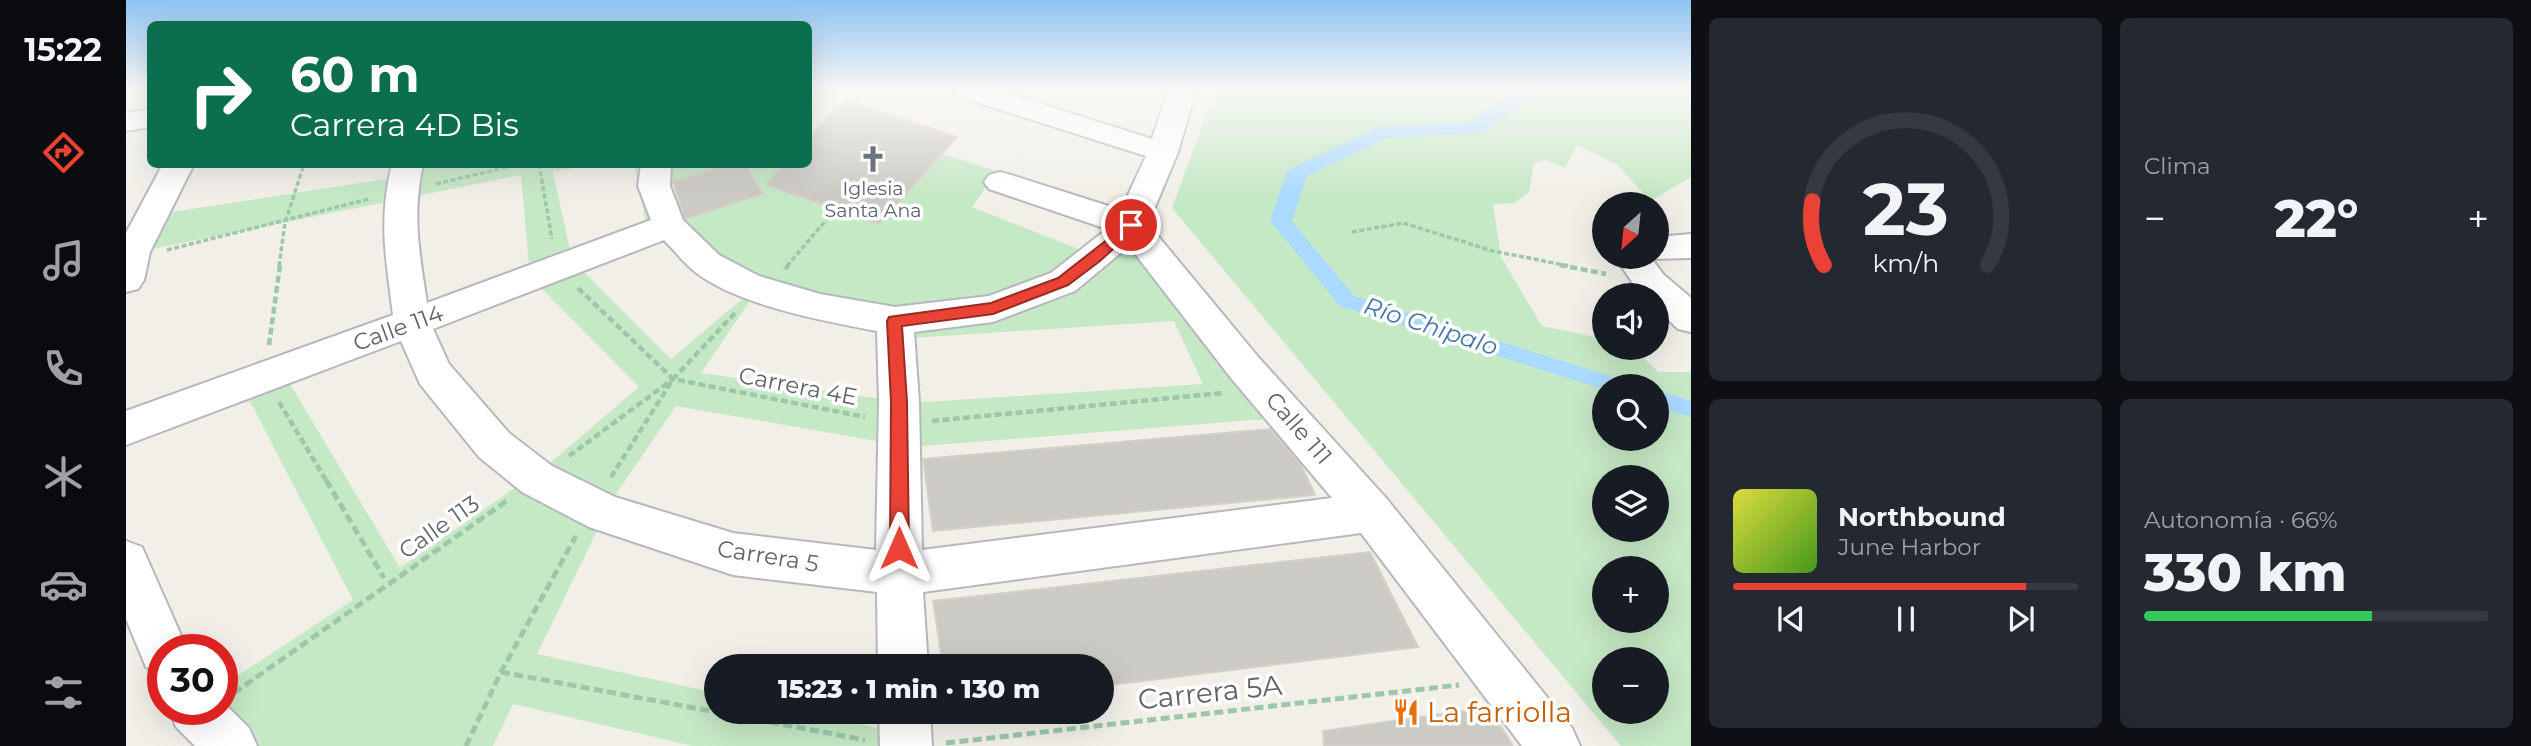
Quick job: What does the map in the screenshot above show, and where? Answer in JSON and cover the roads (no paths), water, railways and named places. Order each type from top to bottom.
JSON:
[{"type":"street","points":[[1077,125],[1163,152]]},
{"type":"street","points":[[656,168],[654,186],[669,225],[707,263],[747,285],[767,292],[820,307],[895,321],[993,309],[1063,282],[1095,258],[1131,225],[1163,152],[1171,125]]},
{"type":"street","points":[[129,270],[177,168]]},
{"type":"street","name":"Carrera 5","points":[[405,178],[400,236],[412,323],[434,373],[494,445],[537,479],[604,513],[733,554],[899,574],[1371,512]]},
{"type":"street","points":[[1000,183],[1131,225]]},
{"type":"street","name":"Calle 114","points":[[126,428],[558,269],[669,225]]},
{"type":"street","name":"Calle 111","points":[[1131,225],[1265,389],[1371,512],[1554,746]]},
{"type":"street","points":[[1670,248],[1691,246]]},
{"type":"street","points":[[1642,270],[1691,319]]},
{"type":"street","points":[[895,321],[902,654]]},
{"type":"street","points":[[126,562],[156,634]]},
{"type":"street","points":[[210,725],[230,746]]},
{"type":"water","name":"Río Chipalo","points":[[1495,125],[1483,133],[1387,138],[1307,176],[1292,221],[1354,296],[1604,374],[1592,374],[1592,386],[1340,306],[1270,221],[1287,171],[1376,127]]},
{"type":"water","points":[[1669,394],[1691,401],[1691,417],[1669,411]]},
{"type":"place","name":"Iglesia Santa Ana","points":[[873,159]]},
{"type":"place","name":"La farriolla","points":[[1406,712]]}]
